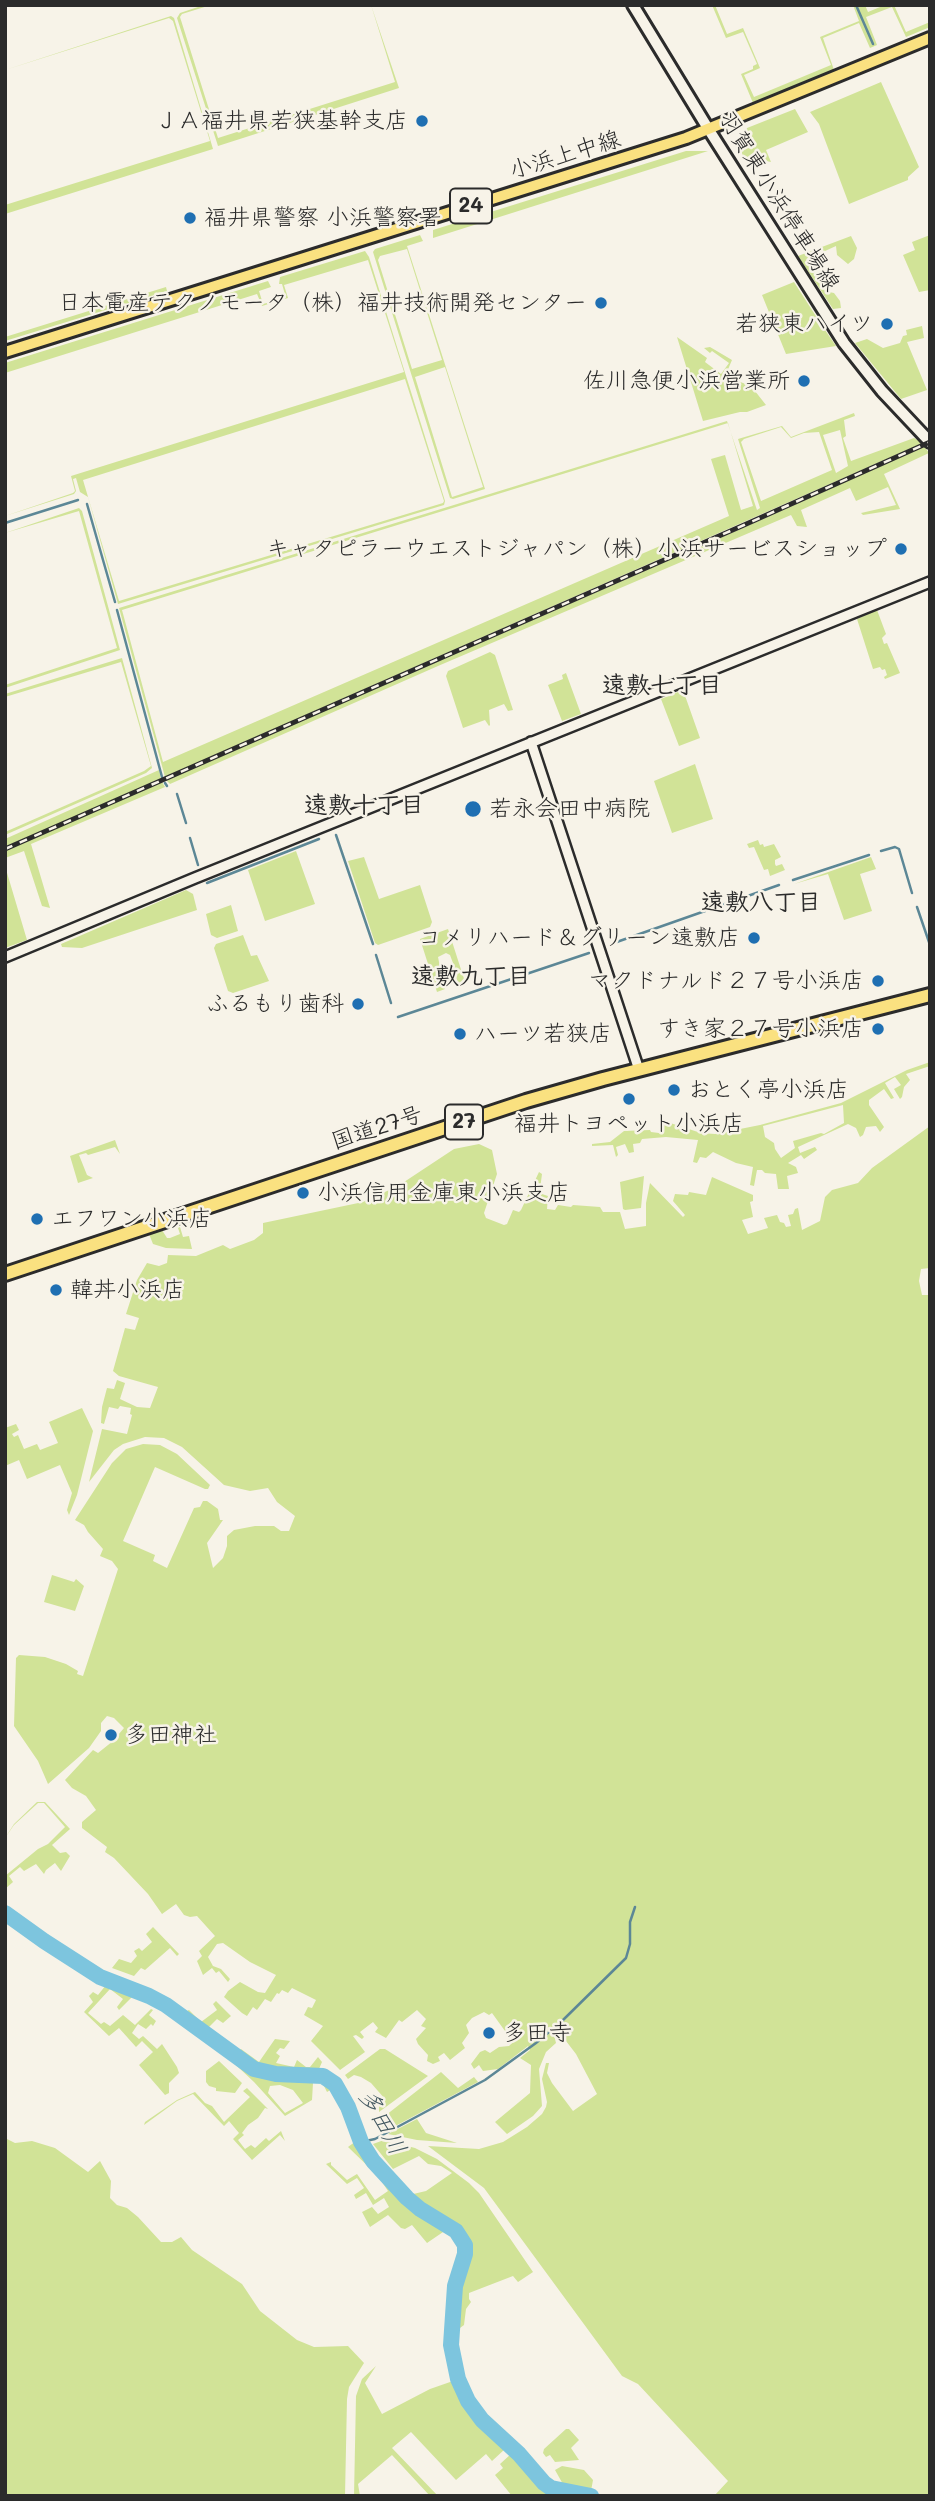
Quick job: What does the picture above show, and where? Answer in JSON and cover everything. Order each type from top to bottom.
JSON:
[{"type":"highway","name":"国道27号","points":[[5,1274],[526,1101],[930,995]]},
{"type":"main road","name":"羽賀東小浜停車場線","points":[[634,5],[709,130],[844,343],[882,391],[930,442]]},
{"type":"main road","name":"小浜上中線","points":[[5,352],[709,130],[930,38]]},
{"type":"street","points":[[5,957],[930,582]]},
{"type":"street","points":[[531,742],[639,1070]]},
{"type":"green space","points":[[211,5],[180,17],[218,138],[395,82],[371,5],[399,88],[218,146],[177,18],[180,13]]},
{"type":"green space","points":[[712,5],[715,5],[727,34],[743,28],[760,68],[744,75],[754,97],[831,65],[820,37],[859,21],[853,5],[865,5],[868,12],[885,5],[894,5],[906,32],[930,22],[930,27],[906,37],[892,7],[866,17],[877,45],[870,48],[859,23],[823,38],[834,70],[753,103],[741,74],[753,69],[757,64],[743,32],[726,38]]},
{"type":"green space","points":[[171,16],[174,18],[213,149],[5,214],[5,205],[210,141],[173,21],[169,18],[5,70]]},
{"type":"green space","points":[[881,82],[919,167],[908,180],[849,204],[819,124],[810,112]]},
{"type":"green space","points":[[795,109],[808,132],[766,150],[771,162],[756,165],[747,158],[743,159],[740,141],[747,128]]},
{"type":"green space","points":[[686,151],[708,151],[433,238],[433,230]]},
{"type":"green space","points":[[420,235],[423,241],[407,246],[485,489],[450,498],[373,252],[375,249]],"holes":[[[407,249],[442,360],[412,369],[378,260],[380,256]],[[445,367],[483,487],[452,497],[415,377]]]},
{"type":"green space","points":[[930,235],[930,290],[919,292],[903,255],[915,250],[912,242]]},
{"type":"green space","points":[[851,236],[857,248],[854,259],[848,264],[837,255],[836,246],[825,251],[817,260],[817,274],[829,292],[834,293],[840,301],[841,308],[833,309],[798,256]]},
{"type":"green space","points":[[365,251],[369,257],[445,501],[444,505],[118,604],[88,497],[80,492],[76,478],[73,479],[76,491],[74,494],[5,516],[73,493],[75,491],[71,476],[404,372],[368,260],[284,285],[288,298],[262,306],[257,294],[5,373],[5,363],[268,281],[271,287],[259,291],[263,304],[286,298],[282,284],[279,284],[280,277]],"holes":[[[405,379],[444,501],[119,601],[83,480]]]},
{"type":"green space","points":[[794,282],[836,346],[786,354],[762,295]]},
{"type":"green space","points":[[166,287],[167,291],[5,341],[5,337]]},
{"type":"green space","points":[[922,326],[924,338],[907,342],[927,390],[901,399],[855,343],[867,339],[883,348],[900,343],[903,336],[907,335],[906,330]]},
{"type":"green space","points":[[677,337],[707,358],[705,362],[721,374],[729,363],[704,348],[710,347],[732,360],[727,377],[751,386],[766,405],[747,412],[703,421]]},
{"type":"green space","points":[[854,413],[855,416],[844,420],[846,436],[843,438],[851,461],[914,438],[923,443],[165,777],[119,608],[727,421],[728,423],[122,610],[163,762],[729,516],[711,459],[725,455],[741,510],[753,506],[731,432],[757,510],[760,508],[738,439],[782,426],[791,437]],"holes":[[[781,427],[791,438],[804,433],[819,432],[832,470],[761,501],[741,442]],[[840,430],[848,466],[836,473],[823,435]]]},
{"type":"green space","points":[[924,446],[929,453],[884,474],[900,509],[863,515],[861,513],[896,505],[888,487],[856,501],[850,488],[801,510],[807,527],[797,526],[791,515],[170,784],[166,780],[745,527]]},
{"type":"green space","points":[[79,508],[120,650],[5,688],[5,685],[117,648],[79,511],[5,533]]},
{"type":"green space","points":[[877,610],[886,634],[882,638],[884,644],[887,643],[900,673],[885,679],[885,669],[873,669],[857,619]]},
{"type":"green space","points":[[490,652],[495,655],[513,710],[508,711],[504,704],[489,710],[489,726],[485,720],[463,728],[446,676],[448,671]]},
{"type":"green space","points":[[122,658],[152,768],[5,835],[5,832],[151,766],[121,662],[5,697],[5,694]]},
{"type":"green space","points":[[566,673],[581,714],[562,721],[548,685],[563,679],[562,675]]},
{"type":"green space","points":[[683,690],[700,738],[679,746],[661,699]]},
{"type":"green space","points":[[695,764],[713,819],[672,833],[654,781]]},
{"type":"green space","points":[[159,770],[161,779],[5,847],[5,839]]},
{"type":"green space","points":[[162,782],[165,787],[31,844],[50,908],[42,906],[24,851],[5,858],[5,850]]},
{"type":"green space","points":[[758,840],[764,847],[774,844],[781,857],[775,860],[775,864],[782,864],[785,870],[770,876],[768,869],[764,870],[754,847],[749,848],[747,844]]},
{"type":"green space","points":[[296,851],[315,904],[265,921],[248,870]]},
{"type":"green space","points":[[364,857],[379,899],[420,885],[432,922],[430,927],[378,945],[375,943],[348,861]]},
{"type":"green space","points":[[871,857],[876,869],[860,874],[872,911],[844,920],[828,874],[794,884]]},
{"type":"green space","points":[[5,866],[27,940],[5,948]]},
{"type":"green space","points":[[186,890],[193,894],[197,910],[82,948],[62,947],[61,944]]},
{"type":"green space","points":[[231,905],[238,931],[217,938],[211,935],[206,914]]},
{"type":"green space","points":[[448,929],[465,982],[458,985],[450,955],[446,953],[438,957],[438,970],[445,989],[437,992],[420,939]]},
{"type":"green space","points":[[243,935],[251,956],[257,955],[269,981],[233,993],[228,991],[214,948],[216,944]]},
{"type":"green space","points":[[930,1062],[930,1066],[906,1074],[910,1080],[900,1099],[894,1089],[901,1085],[895,1077],[885,1083],[894,1098],[891,1099],[884,1089],[869,1100],[869,1105],[884,1127],[880,1132],[876,1126],[866,1127],[860,1137],[856,1128],[848,1124],[798,1147],[800,1153],[815,1147],[817,1150],[804,1159],[801,1155],[788,1163],[796,1167],[798,1173],[787,1176],[789,1189],[778,1189],[776,1174],[762,1170],[757,1170],[754,1186],[750,1185],[753,1167],[736,1163],[713,1152],[706,1158],[700,1157],[697,1163],[693,1162],[698,1140],[666,1137],[642,1139],[640,1143],[633,1144],[634,1152],[629,1153],[625,1144],[616,1147],[616,1157],[613,1145],[592,1146],[610,1142],[624,1131],[650,1130],[659,1133],[661,1120],[701,1133],[715,1134],[760,1125],[841,1103],[907,1070]],"holes":[[[843,1105],[844,1123],[824,1134],[793,1141],[795,1148],[781,1158],[774,1143],[765,1137],[763,1126]]]},
{"type":"green space","points":[[930,1126],[930,1268],[921,1269],[919,1281],[922,1295],[930,1295],[930,2496],[714,2496],[728,2481],[638,2384],[622,2376],[484,2188],[428,2146],[479,2149],[503,2142],[527,2127],[546,2107],[542,2079],[546,2063],[549,2063],[547,2073],[552,2083],[573,2111],[597,2094],[565,2035],[559,2030],[554,2035],[556,2043],[546,2052],[539,2069],[542,2106],[533,2116],[507,2134],[495,2122],[530,2093],[531,2065],[520,2058],[530,2050],[528,2046],[498,2069],[483,2071],[479,2065],[474,2069],[471,2064],[480,2052],[485,2050],[490,2053],[499,2047],[509,2046],[516,2039],[514,2034],[505,2031],[492,2013],[489,2015],[484,2012],[472,2018],[466,2025],[469,2033],[462,2043],[465,2048],[450,2060],[444,2053],[438,2057],[440,2061],[433,2064],[427,2061],[428,2055],[416,2039],[426,2028],[421,2026],[426,2019],[417,2010],[402,2022],[399,2020],[386,2038],[375,2032],[378,2028],[373,2022],[360,2032],[364,2037],[362,2039],[353,2036],[365,2052],[340,2070],[311,2041],[323,2026],[304,2015],[316,2000],[292,1988],[288,1993],[282,1990],[277,1993],[271,2002],[265,1999],[257,2010],[253,2007],[247,2016],[242,2013],[224,1997],[228,1991],[240,1982],[265,1993],[276,1975],[250,1962],[223,1943],[217,1944],[208,1957],[213,1966],[221,1969],[230,1979],[228,1982],[219,1971],[216,1973],[212,1968],[203,1975],[197,1961],[202,1956],[199,1951],[215,1936],[197,1916],[184,1915],[176,1904],[162,1914],[148,1894],[105,1852],[107,1847],[82,1828],[82,1822],[96,1810],[86,1796],[72,1788],[65,1780],[93,1750],[98,1753],[124,1728],[114,1718],[107,1716],[101,1723],[101,1731],[89,1748],[48,1784],[38,1761],[14,1726],[16,1658],[19,1655],[45,1657],[66,1664],[83,1676],[118,1569],[112,1561],[100,1556],[103,1549],[84,1525],[75,1520],[112,1463],[126,1449],[143,1444],[160,1445],[177,1454],[210,1485],[205,1489],[155,1467],[123,1541],[155,1555],[153,1561],[167,1568],[194,1508],[200,1507],[203,1501],[218,1509],[220,1520],[223,1520],[207,1543],[213,1568],[223,1558],[227,1536],[234,1530],[274,1526],[281,1531],[289,1531],[295,1516],[277,1502],[268,1488],[250,1491],[224,1485],[182,1447],[164,1438],[145,1437],[123,1444],[114,1450],[89,1482],[102,1429],[127,1434],[132,1415],[131,1408],[109,1407],[104,1424],[101,1423],[107,1388],[114,1389],[117,1380],[125,1383],[120,1399],[137,1407],[150,1408],[158,1387],[119,1376],[113,1371],[125,1328],[135,1330],[139,1318],[126,1314],[137,1280],[147,1263],[159,1266],[167,1263],[168,1255],[196,1256],[223,1245],[230,1249],[254,1240],[263,1233],[263,1223],[363,1202],[398,1186],[454,1149],[479,1144],[492,1150],[497,1174],[484,1213],[486,1218],[504,1225],[513,1210],[521,1210],[539,1172],[542,1174],[540,1189],[542,1194],[548,1196],[547,1209],[555,1210],[558,1205],[573,1205],[600,1207],[603,1212],[620,1212],[625,1229],[646,1226],[646,1203],[650,1183],[683,1217],[685,1215],[673,1201],[675,1194],[688,1195],[689,1192],[706,1195],[712,1177],[753,1195],[753,1201],[750,1202],[753,1217],[742,1220],[748,1234],[768,1228],[764,1218],[777,1215],[786,1227],[791,1226],[788,1215],[798,1208],[802,1230],[820,1221],[825,1197],[832,1190],[858,1183],[872,1168]]},
{"type":"green space","points":[[115,1140],[120,1154],[115,1147],[79,1155],[87,1175],[93,1178],[78,1183],[70,1156]]},
{"type":"green space","points":[[644,1176],[641,1208],[623,1209],[620,1182]]},
{"type":"green space","points":[[180,1227],[183,1237],[189,1236],[192,1249],[166,1248],[153,1244],[149,1234],[162,1230],[167,1238],[170,1238],[180,1234]]},
{"type":"green space","points":[[82,1408],[93,1431],[77,1495],[69,1515],[67,1510],[72,1493],[60,1465],[27,1479],[19,1460],[5,1466],[5,1428],[16,1424],[19,1430],[12,1434],[14,1437],[18,1435],[24,1449],[37,1444],[40,1450],[58,1443],[49,1422]]},
{"type":"green space","points":[[52,1575],[74,1582],[76,1579],[84,1586],[75,1611],[44,1602]]},
{"type":"green space","points":[[37,1802],[45,1802],[70,1829],[52,1845],[60,1853],[66,1852],[70,1856],[61,1871],[55,1863],[44,1874],[36,1864],[24,1871],[20,1867],[9,1876],[13,1882],[5,1889],[5,1876],[48,1844],[65,1827],[44,1803],[38,1803],[14,1825],[5,1838],[14,1824]]},
{"type":"green space","points":[[153,1927],[179,1954],[177,1956],[170,1948],[134,1976],[112,1968],[119,1959],[131,1963],[137,1956],[134,1951],[139,1948],[142,1951],[152,1942],[146,1934]]},
{"type":"green space","points":[[106,1985],[134,1995],[119,2010],[117,2007],[123,1999],[110,1989],[88,2013],[101,2024],[104,2022],[110,2026],[123,2015],[135,2025],[153,2010],[149,2015],[156,2021],[153,2026],[151,2024],[146,2029],[138,2024],[132,2033],[139,2039],[143,2036],[157,2049],[162,2044],[177,2067],[179,2073],[169,2083],[169,2093],[165,2095],[139,2065],[153,2052],[142,2041],[136,2047],[119,2028],[109,2036],[84,2012],[93,2002],[89,1996],[93,1992],[98,1995]]},
{"type":"green space","points":[[216,2001],[231,2016],[223,2023],[217,2019],[209,2027],[238,2052],[241,2049],[259,2062],[275,2039],[290,2041],[284,2049],[280,2048],[276,2053],[280,2056],[276,2063],[294,2067],[297,2060],[310,2067],[318,2057],[322,2062],[319,2069],[280,2070],[253,2064],[171,2004],[185,2012],[189,2010],[201,2022],[217,2010],[213,2004]]},
{"type":"green space","points":[[380,2049],[385,2049],[428,2076],[379,2112],[379,2104],[385,2099],[371,2083],[354,2075],[348,2079],[345,2075]]},
{"type":"green space","points":[[222,2052],[261,2078],[319,2080],[325,2082],[332,2089],[327,2092],[322,2082],[313,2083],[312,2100],[285,2116]],"holes":[[[280,2085],[293,2090],[303,2103],[285,2113],[268,2093],[270,2086]]]},
{"type":"green space","points":[[219,2061],[242,2083],[235,2093],[216,2091],[216,2088],[206,2082],[206,2071]]},
{"type":"green space","points":[[441,2072],[458,2088],[474,2077],[478,2082],[384,2132],[377,2128],[383,2123],[381,2119]]},
{"type":"green space","points":[[247,2088],[268,2109],[265,2108],[258,2118],[248,2125],[242,2133],[244,2135],[238,2140],[245,2149],[251,2145],[255,2148],[266,2138],[269,2141],[281,2131],[285,2141],[280,2135],[252,2160],[233,2139],[239,2133],[229,2121],[224,2126],[193,2094],[177,2101],[144,2125],[177,2100],[195,2092],[205,2103],[212,2106],[224,2122],[250,2097],[243,2091]]},
{"type":"green space","points":[[417,2119],[426,2133],[457,2143],[417,2140],[388,2134]]},
{"type":"green space","points":[[5,2138],[15,2143],[32,2141],[55,2148],[88,2172],[100,2161],[111,2181],[110,2198],[138,2217],[161,2242],[172,2242],[181,2237],[192,2250],[242,2284],[260,2311],[297,2340],[314,2347],[348,2346],[364,2363],[349,2387],[347,2399],[345,2496],[5,2496]]},
{"type":"green space","points":[[384,2140],[415,2148],[437,2159],[469,2183],[479,2193],[533,2272],[518,2282],[513,2276],[469,2293],[471,2302],[466,2309],[464,2325],[456,2331],[460,2286],[469,2244],[458,2228],[424,2208],[409,2195],[426,2191],[452,2173],[441,2166],[428,2164],[419,2156],[393,2169],[373,2144]]},
{"type":"green space","points":[[356,2141],[370,2164],[404,2200],[446,2230],[427,2243],[412,2225],[401,2228],[388,2215],[370,2227],[362,2212],[372,2207],[378,2214],[389,2207],[384,2198],[373,2205],[366,2193],[356,2199],[354,2195],[364,2188],[357,2178],[347,2184],[326,2164],[331,2162],[347,2180],[357,2174],[375,2200],[388,2191],[378,2176],[348,2147]]},
{"type":"green space","points":[[376,2366],[365,2383],[382,2414],[430,2389],[453,2381],[479,2423],[505,2449],[492,2461],[486,2454],[456,2480],[411,2432],[392,2448],[438,2496],[430,2496],[392,2455],[358,2484],[360,2496],[354,2496],[356,2396],[362,2379]]},
{"type":"green space","points":[[566,2429],[579,2440],[571,2448],[579,2460],[555,2462],[550,2455],[546,2457],[544,2449]]},
{"type":"green space","points":[[511,2454],[543,2491],[559,2496],[512,2496],[495,2475],[503,2468],[500,2464]]},
{"type":"green space","points":[[562,2466],[584,2470],[593,2480],[591,2491],[564,2486],[555,2470]]},
{"type":"waterway","points":[[856,5],[873,44]]},
{"type":"waterway","points":[[5,523],[78,500]]},
{"type":"waterway","points":[[87,504],[115,602]]},
{"type":"waterway","points":[[117,610],[162,777]]},
{"type":"waterway","points":[[177,794],[186,823]]},
{"type":"waterway","points":[[336,835],[373,944]]},
{"type":"waterway","points":[[190,838],[198,865]]},
{"type":"waterway","points":[[207,883],[319,839]]},
{"type":"waterway","points":[[881,851],[895,847],[899,849],[912,893]]},
{"type":"waterway","points":[[793,880],[869,855]]},
{"type":"waterway","points":[[611,944],[779,885]]},
{"type":"waterway","points":[[917,907],[930,945]]},
{"type":"waterway","points":[[398,1017],[589,953]]},
{"type":"waterway","points":[[376,955],[391,1003]]},
{"type":"waterway","points":[[361,2142],[375,2139],[485,2080],[561,2022],[626,1958],[630,1944],[630,1922],[635,1907]]},
{"type":"waterway","name":"多田川","points":[[5,1913],[100,1977],[166,2005],[254,2069],[276,2074],[323,2076],[335,2084],[348,2107],[361,2142],[373,2161],[407,2198],[456,2231],[465,2245],[465,2254],[455,2286],[451,2345],[458,2379],[468,2401],[482,2420],[519,2454],[544,2483],[551,2488],[591,2496]]},
{"type":"railway","points":[[5,849],[930,442]]},
{"type":"place","name":"ＪＡ福井県若狭基幹支店","points":[[422,121]]},
{"type":"place","name":"福井県警察 小浜警察署","points":[[190,218]]},
{"type":"place","name":"日本電産テクノモータ（株）福井技術開発センター","points":[[601,303]]},
{"type":"place","name":"若狭東ハイツ","points":[[887,324]]},
{"type":"place","name":"佐川急便小浜営業所","points":[[804,381]]},
{"type":"place","name":"キャタピラーウエストジャパン（株）小浜サービスショップ","points":[[901,549]]},
{"type":"place","name":"若永会田中病院","points":[[473,809]]},
{"type":"place","name":"コメリハード＆グリーン遠敷店","points":[[754,938]]},
{"type":"place","name":"マクドナルド２７号小浜店","points":[[878,981]]},
{"type":"place","name":"ふるもり歯科","points":[[358,1004]]},
{"type":"place","name":"すき家２７号小浜店","points":[[878,1029]]},
{"type":"place","name":"ハーツ若狭店","points":[[460,1034]]},
{"type":"place","name":"おとく亭小浜店","points":[[674,1090]]},
{"type":"place","name":"福井トヨペット小浜店","points":[[629,1099]]},
{"type":"place","name":"小浜信用金庫東小浜支店","points":[[303,1193]]},
{"type":"place","name":"エフワン小浜店","points":[[37,1219]]},
{"type":"place","name":"韓丼小浜店","points":[[56,1290]]},
{"type":"place","name":"多田神社","points":[[111,1735]]},
{"type":"place","name":"多田寺","points":[[489,2033]]},
{"type":"district","name":"遠敷七丁目","points":[[662,686]]},
{"type":"district","name":"遠敷十丁目","points":[[364,806]]},
{"type":"district","name":"遠敷八丁目","points":[[761,903]]},
{"type":"district","name":"遠敷九丁目","points":[[471,977]]}]
